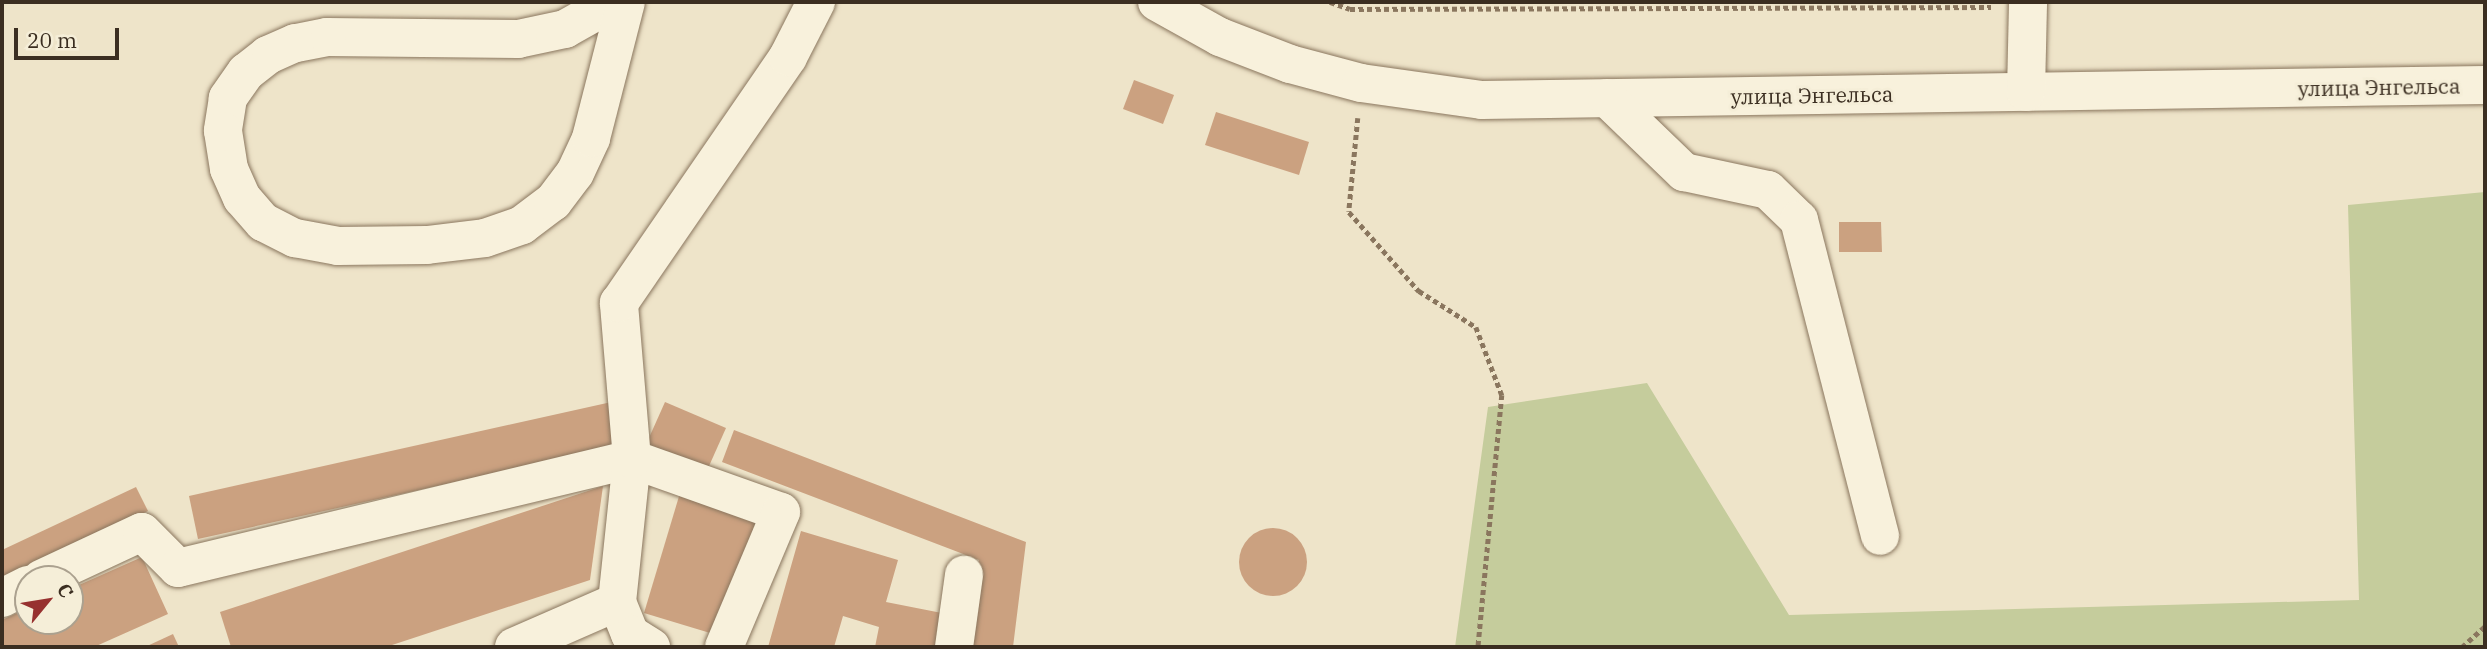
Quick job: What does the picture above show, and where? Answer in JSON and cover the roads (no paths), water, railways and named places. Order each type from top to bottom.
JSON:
[{"type":"street","points":[[613,2],[565,29],[518,39],[327,37],[295,43],[268,55],[246,72],[228,98],[223,131],[229,169],[242,198],[264,222],[295,238],[338,246],[427,245],[485,238],[522,225],[553,202],[575,173],[591,138],[626,2]]},
{"type":"street","points":[[651,647],[630,634],[617,602],[632,459],[619,303],[788,57],[816,2]]},
{"type":"street","name":"улица Энгельса","points":[[1157,2],[1220,37],[1290,64],[1361,83],[1482,100],[2485,85]]},
{"type":"street","points":[[2011,4],[2026,92]]},
{"type":"street","points":[[1607,98],[1684,172],[1768,190],[1799,220],[1880,536]]},
{"type":"street","points":[[71,565],[142,532],[178,568],[632,459],[780,512],[724,647]]},
{"type":"street","points":[[954,647],[964,575]]},
{"type":"street","points":[[514,647],[617,602]]}]
